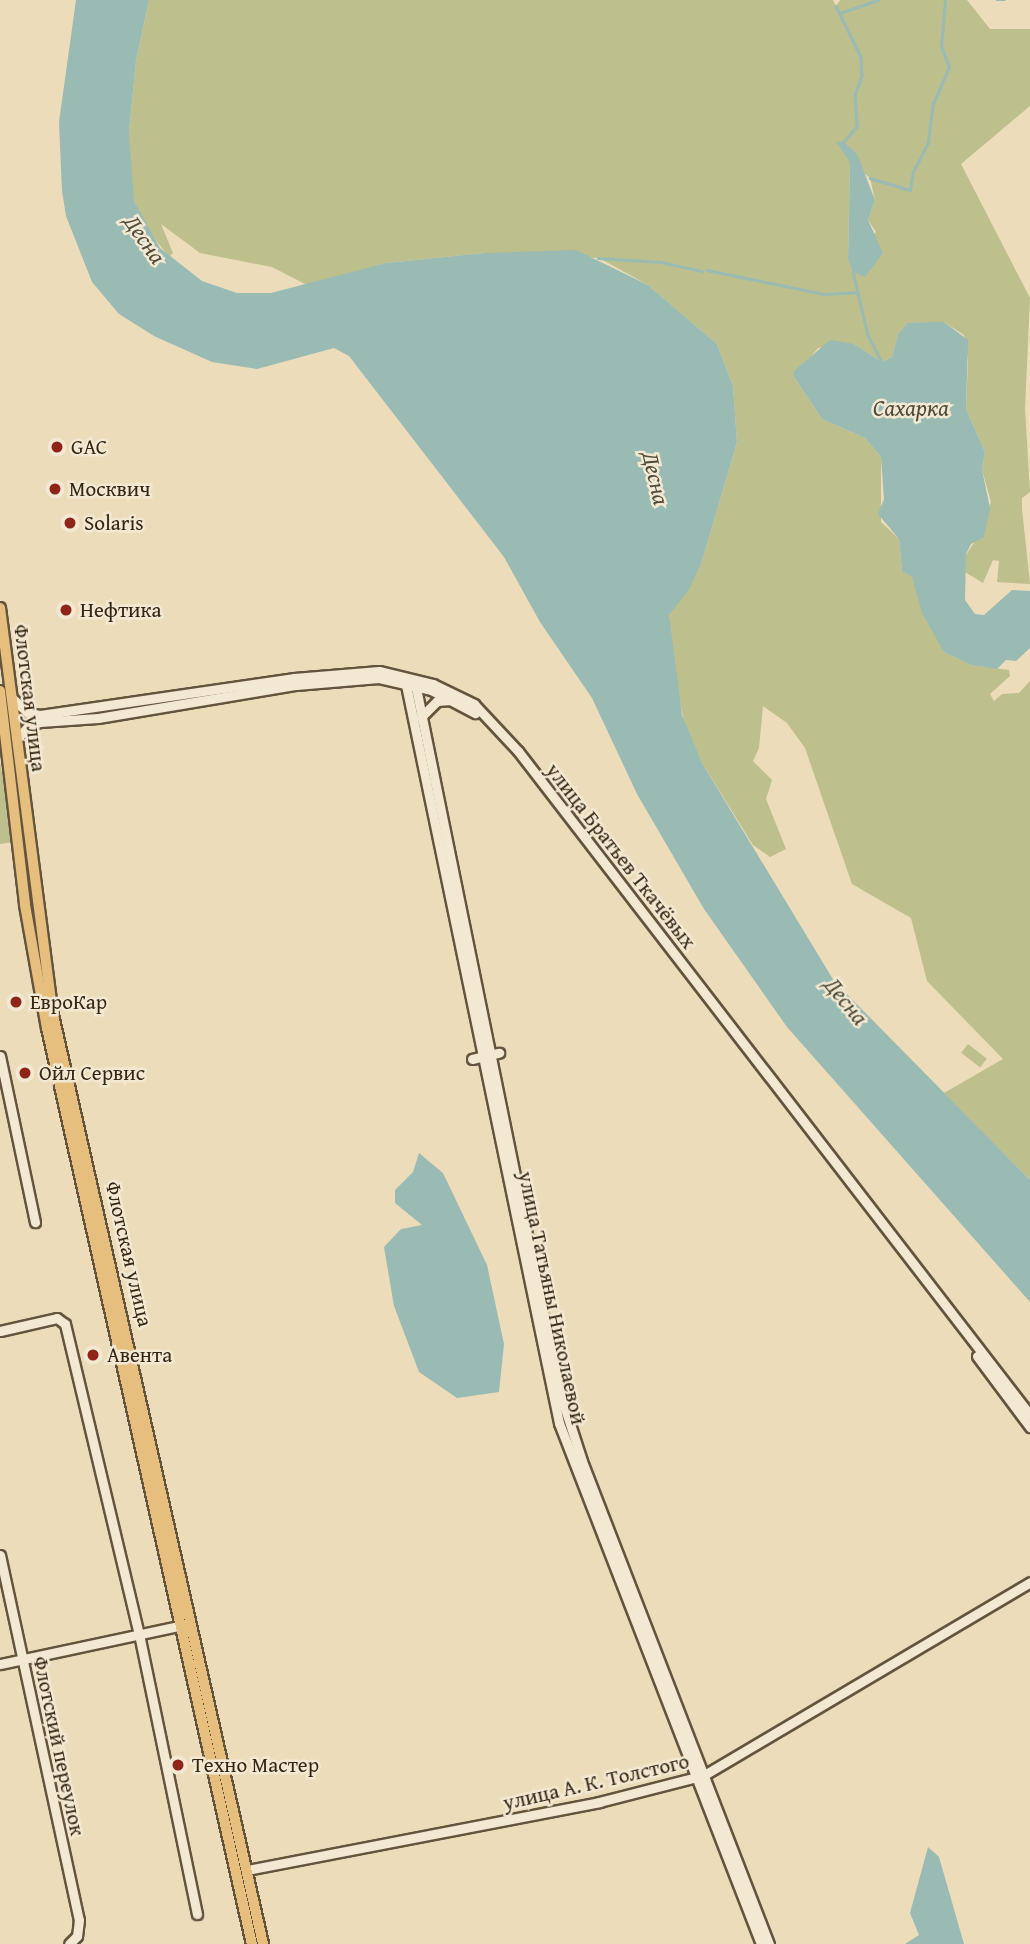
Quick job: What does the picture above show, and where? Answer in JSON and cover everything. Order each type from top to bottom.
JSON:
[{"type":"main road","name":"Флотская улица","points":[[0,608],[5,693],[32,949],[252,1944]]},
{"type":"main road","name":"Флотская улица","points":[[5,693],[16,740],[53,1015],[263,1944]]},
{"type":"street","name":"улица Братьев Ткачёвых","points":[[5,693],[18,707],[40,715],[321,675],[402,679],[460,695],[495,724],[1030,1415]]},
{"type":"street","name":"улица Братьев Ткачёвых","points":[[16,740],[29,725],[40,722],[99,718],[296,685],[402,679]]},
{"type":"street","points":[[402,679],[418,717],[437,701],[457,701]]},
{"type":"street","name":"улица Братьев Ткачёвых","points":[[415,681],[457,701],[492,727],[1030,1427]]},
{"type":"street","name":"улица Татьяны Николаевой","points":[[415,681],[418,717],[491,1055],[559,1423],[769,1944]]},
{"type":"street","points":[[472,1059],[491,1055]]},
{"type":"street","points":[[0,1056],[35,1222]]},
{"type":"street","points":[[0,1331],[57,1318],[65,1324],[139,1634],[197,1914]]},
{"type":"street","name":"Флотский переулок","points":[[0,1555],[79,1920],[70,1944]]},
{"type":"street","name":"улица А. К. Толстого","points":[[247,1870],[599,1802],[700,1777],[1030,1582]]},
{"type":"street","points":[[0,1664],[183,1625]]},
{"type":"street","name":"улица Татьяны Николаевой","points":[[700,1777],[761,1944]]},
{"type":"green space","points":[[149,0],[833,0],[836,6],[840,0],[967,0],[990,29],[1030,29],[1030,106],[961,164],[1030,298],[1025,409],[1030,492],[1022,498],[1022,509],[1030,584],[997,582],[999,561],[993,560],[983,583],[965,572],[966,555],[977,538],[991,502],[982,470],[985,452],[966,409],[968,361],[964,335],[944,322],[907,323],[898,334],[892,357],[882,362],[854,344],[818,348],[794,377],[822,419],[865,438],[881,457],[881,522],[899,539],[902,570],[912,577],[944,652],[971,665],[1009,670],[1010,676],[990,694],[994,701],[1002,694],[1019,693],[1030,681],[1030,1180],[944,1093],[1003,1059],[927,981],[911,918],[852,884],[805,748],[787,723],[763,706],[759,748],[753,761],[772,780],[766,799],[786,849],[770,857],[753,845],[702,763],[686,729],[672,668],[669,615],[702,561],[737,442],[733,386],[717,344],[648,285],[599,258],[484,253],[386,263],[307,285],[272,267],[200,253],[161,224],[173,253],[169,257],[145,226],[134,201],[130,178],[129,132],[136,61]],"holes":[[[850,162],[870,178],[875,200],[868,220],[876,232],[848,259]]]},
{"type":"green space","points":[[0,762],[14,842],[0,844]]},
{"type":"green space","points":[[968,1044],[987,1059],[980,1067],[961,1053]]},
{"type":"water","name":"Десна","points":[[76,0],[149,0],[136,61],[129,132],[134,201],[160,248],[202,281],[237,293],[271,293],[386,263],[484,253],[576,250],[648,285],[717,344],[733,386],[737,442],[702,561],[689,590],[669,615],[682,715],[702,763],[834,981],[1030,1180],[1030,1302],[787,1027],[704,909],[637,794],[592,698],[540,622],[504,557],[349,356],[334,348],[257,369],[212,362],[154,336],[119,314],[92,282],[66,216],[62,191],[59,122]]},
{"type":"water","points":[[836,142],[844,142],[857,154],[875,200],[868,220],[883,253],[865,277],[853,272],[848,259],[850,162]]},
{"type":"water","name":"Сахарка","points":[[944,322],[968,340],[966,409],[985,452],[982,470],[990,508],[984,537],[971,544],[966,554],[965,600],[975,614],[984,615],[1012,590],[1030,591],[1030,648],[1016,661],[1006,660],[997,669],[971,665],[944,652],[922,613],[912,577],[902,571],[899,539],[878,514],[884,499],[881,457],[865,438],[822,419],[794,377],[794,371],[830,340],[854,344],[882,362],[892,357],[898,334],[907,323]]},
{"type":"water","points":[[419,1153],[443,1173],[487,1265],[504,1344],[499,1392],[457,1398],[419,1372],[394,1306],[384,1247],[401,1229],[422,1225],[395,1203],[395,1190],[413,1172]]},
{"type":"water","points":[[928,1847],[939,1857],[964,1944],[905,1944],[919,1935],[910,1913]]},
{"type":"waterway","points":[[840,13],[878,0]]},
{"type":"waterway","points":[[870,178],[910,190],[913,172],[928,142],[933,104],[949,67],[941,46],[945,0]]},
{"type":"waterway","points":[[997,0],[1005,0]]},
{"type":"waterway","points":[[836,6],[861,57],[862,76],[855,95],[857,127],[844,142]]},
{"type":"waterway","points":[[598,258],[661,262],[702,271]]},
{"type":"waterway","points":[[707,270],[824,294],[857,292]]},
{"type":"waterway","points":[[853,272],[868,335],[882,362]]},
{"type":"place","name":"GAC","points":[[57,447]]},
{"type":"place","name":"Москвич","points":[[55,489]]},
{"type":"place","name":"Solaris","points":[[70,523]]},
{"type":"place","name":"Нефтика","points":[[66,610]]},
{"type":"place","name":"ЕвроКар","points":[[16,1002]]},
{"type":"place","name":"Ойл Сервис","points":[[25,1073]]},
{"type":"place","name":"Авента","points":[[93,1355]]},
{"type":"place","name":"Техно Мастер","points":[[178,1765]]}]
